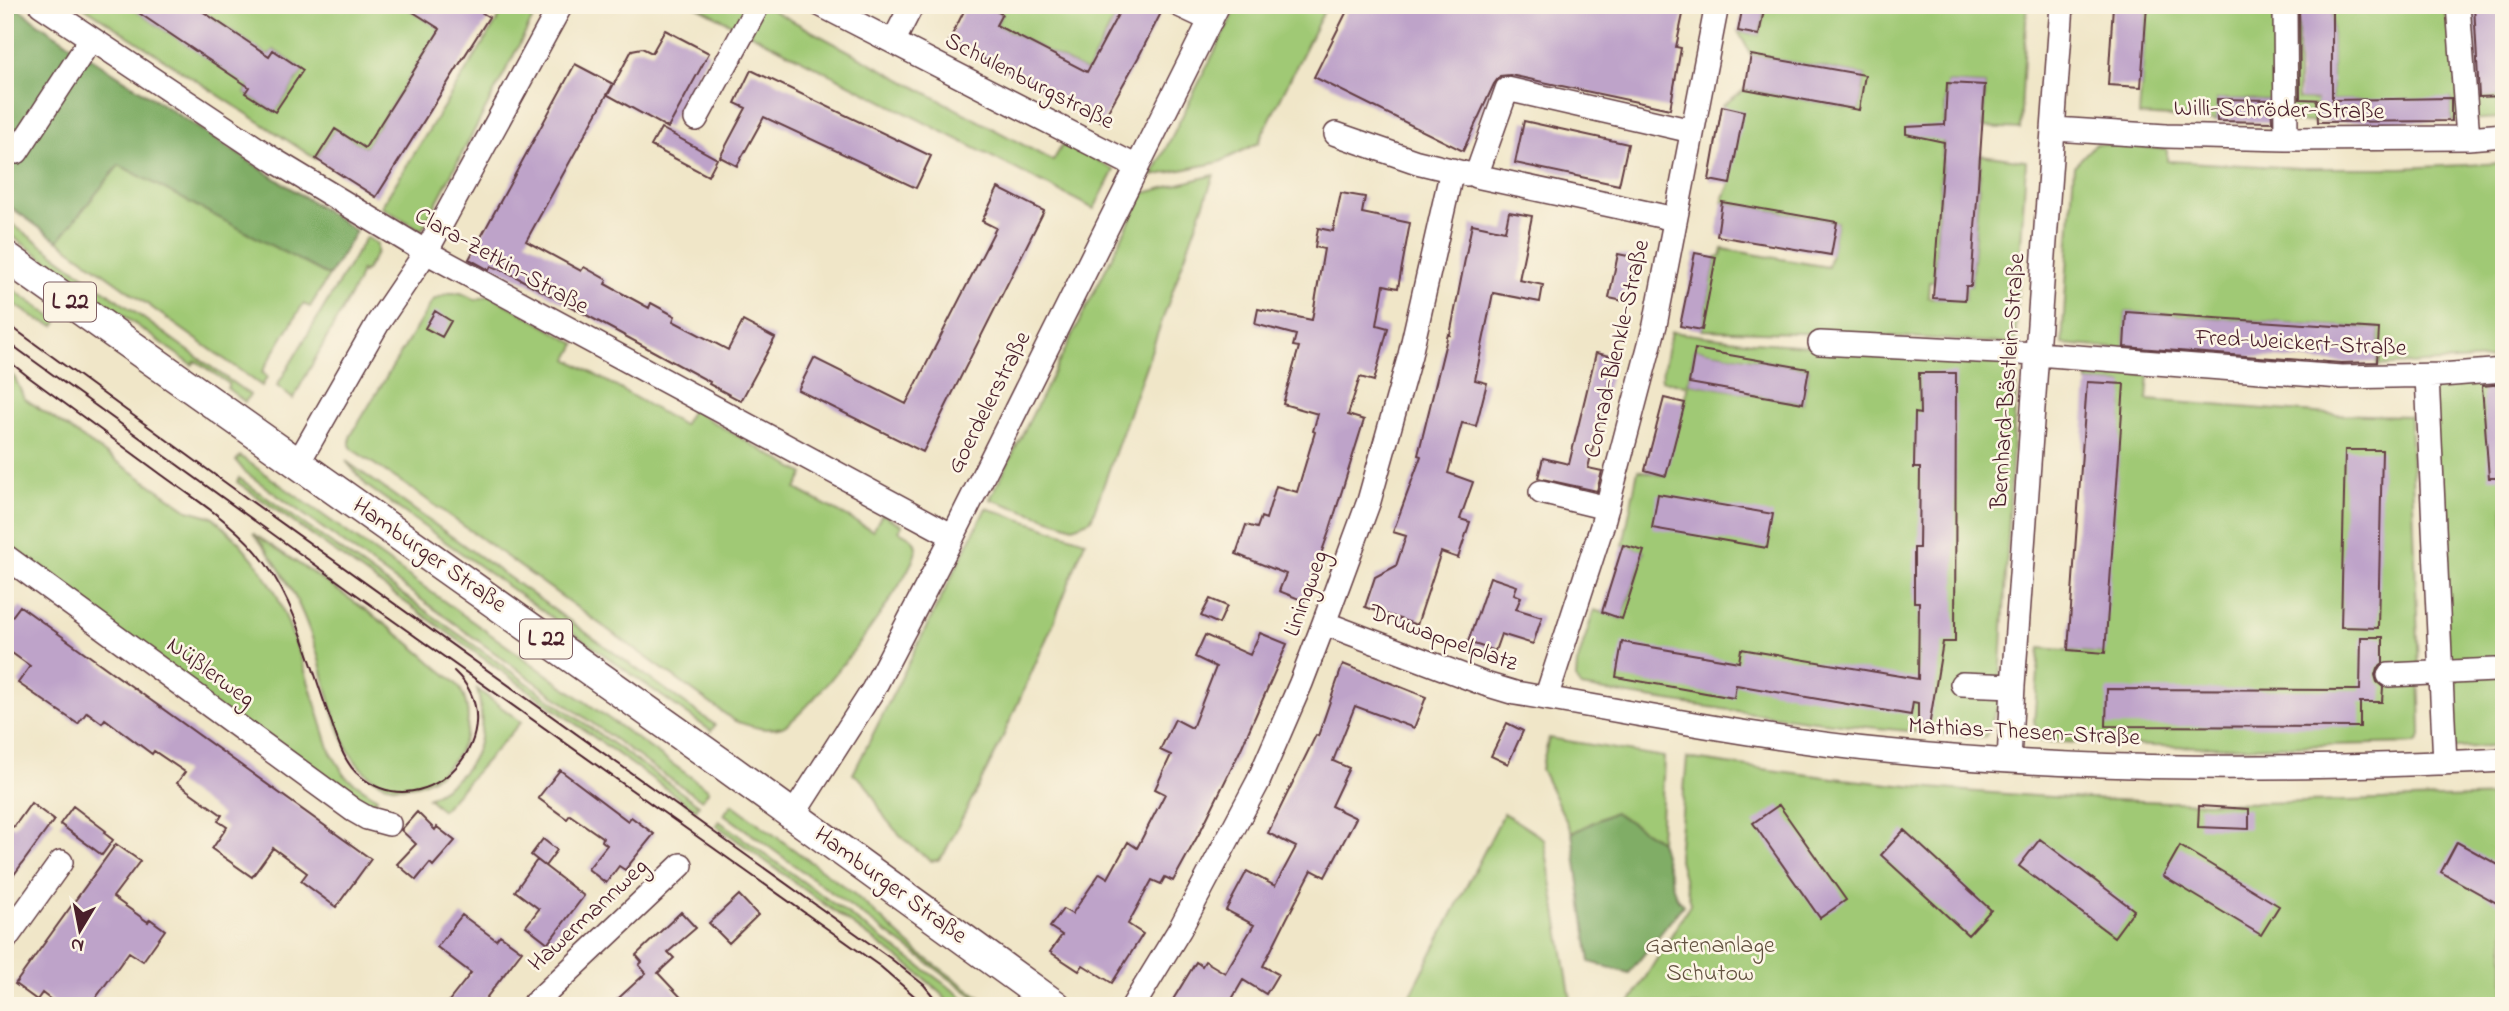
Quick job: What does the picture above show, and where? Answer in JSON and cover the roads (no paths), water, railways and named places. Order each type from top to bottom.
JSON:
[{"type":"main road","name":"Hamburger Straße","points":[[5,256],[793,815],[1056,1006]]},
{"type":"street","name":"Clara-Zetkin-Straße","points":[[41,5],[277,162],[426,252],[943,531]]},
{"type":"street","points":[[298,463],[378,323],[426,252],[561,5]]},
{"type":"street","points":[[696,119],[758,5]]},
{"type":"street","name":"Schulenburgstraße","points":[[821,5],[1137,167]]},
{"type":"street","points":[[893,42],[912,5]]},
{"type":"street","points":[[1179,5],[1214,13]]},
{"type":"street","name":"Conrad-Blenkle-Straße","points":[[1546,698],[1607,508],[1655,325],[1675,219],[1675,167],[1692,131],[1717,5]]},
{"type":"street","name":"Bernhard-Bästlein-Straße","points":[[2009,761],[2012,686],[2062,5]]},
{"type":"street","points":[[2285,5],[2286,139]]},
{"type":"street","points":[[2458,5],[2468,138]]},
{"type":"street","name":"Goerdelerstraße","points":[[793,815],[873,690],[943,531],[1137,167],[1214,13]]},
{"type":"street","points":[[18,152],[91,39]]},
{"type":"street","points":[[1476,176],[1507,89],[1692,131]]},
{"type":"street","name":"Willi-Schröder-Straße","points":[[2054,130],[2286,139],[2468,138],[2504,135]]},
{"type":"street","points":[[1336,134],[1417,162],[1675,219]]},
{"type":"street","name":"Liningweg","points":[[1133,1006],[1180,929],[1258,782],[1324,623],[1369,501],[1410,355],[1452,170]]},
{"type":"street","name":"Fred-Weickert-Straße","points":[[1820,343],[2037,354],[2341,377],[2427,376],[2445,763]]},
{"type":"street","points":[[2427,376],[2504,370]]},
{"type":"street","points":[[1541,492],[1607,508]]},
{"type":"street","name":"Nüßlerweg","points":[[5,556],[353,810],[367,818],[389,824]]},
{"type":"street","name":"Druwappelplatz","points":[[1324,623],[1485,684],[1546,698]]},
{"type":"street","points":[[2389,675],[2495,670]]},
{"type":"street","points":[[1962,684],[2012,686]]},
{"type":"street","name":"Mathias-Thesen-Straße","points":[[1546,698],[1781,738],[1885,751],[2009,761],[2208,768],[2504,760]]},
{"type":"street","points":[[5,940],[61,862]]},
{"type":"street","name":"Hawermannweg","points":[[532,1006],[681,865]]},
{"type":"tram line","points":[[5,322],[890,958],[924,985],[941,1006]]},
{"type":"tram line","points":[[5,340],[350,590],[881,967],[926,1006]]},
{"type":"tram line","points":[[5,358],[218,516],[256,551],[277,582],[296,620],[342,750],[360,776],[386,790],[412,791],[436,783],[457,767],[470,745],[476,720],[471,695],[454,671]]},
{"type":"park label","name":"Gartenanlage Schutow","points":[[1710,960]]}]
